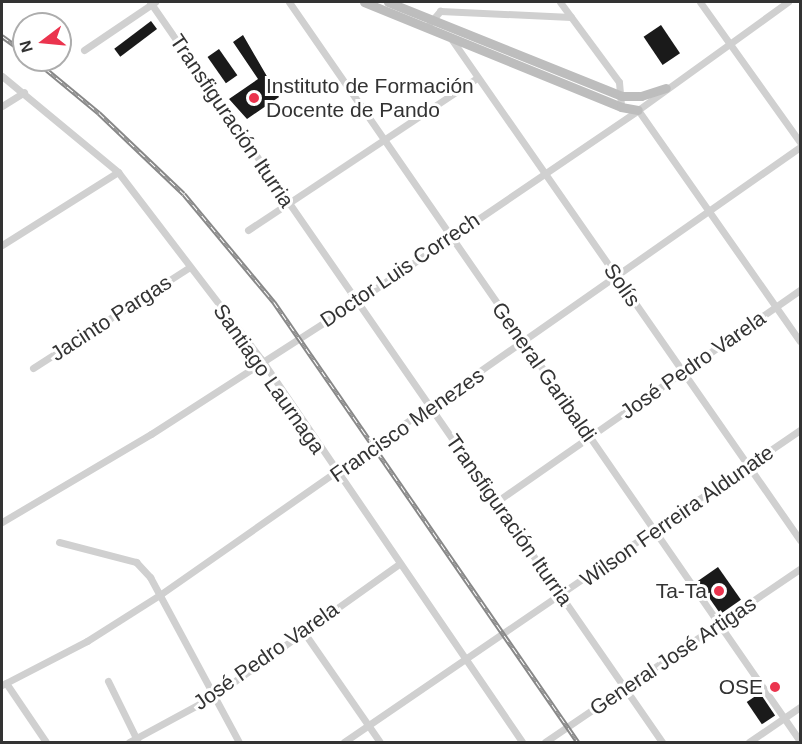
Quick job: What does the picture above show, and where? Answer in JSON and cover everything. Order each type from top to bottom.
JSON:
[{"type":"street","points":[[84,50],[152,2]]},
{"type":"street","name":"Transfiguración Iturria","points":[[152,2],[356,302],[662,742]]},
{"type":"street","name":"General Garibaldi","points":[[289,2],[801,741]]},
{"type":"street","points":[[364,2],[429,23],[621,107],[638,110],[801,342]]},
{"type":"street","points":[[388,2],[429,23]]},
{"type":"street","points":[[560,2],[619,82],[622,96],[621,107]]},
{"type":"street","points":[[700,2],[801,142]]},
{"type":"street","name":"Doctor Luis Correch","points":[[2,522],[151,434],[356,302],[543,172],[638,110],[788,2]]},
{"type":"street","points":[[429,23],[440,11],[571,17]]},
{"type":"street","points":[[451,32],[622,96],[641,96],[666,88]]},
{"type":"street","name":"Solís","points":[[451,32],[477,78],[801,540]]},
{"type":"street","name":"Santiago Laurnaga","points":[[2,76],[118,171],[188,268],[262,362],[336,474],[522,742]]},
{"type":"street","points":[[248,231],[477,78]]},
{"type":"street","points":[[2,106],[24,92]]},
{"type":"street","points":[[638,110],[641,96]]},
{"type":"street","name":"Francisco Menezes","points":[[4,684],[87,641],[161,594],[431,408],[801,147]]},
{"type":"street","points":[[2,246],[118,171]]},
{"type":"street","name":"Jacinto Pargas","points":[[33,368],[188,268]]},
{"type":"street","name":"José Pedro Varela","points":[[496,502],[801,290]]},
{"type":"street","name":"Wilson Ferreira Aldunate","points":[[344,742],[466,662],[801,430]]},
{"type":"street","points":[[60,542],[136,562],[161,594],[239,742]]},
{"type":"street","name":"José Pedro Varela","points":[[129,742],[137,741],[214,696],[399,564]]},
{"type":"street","name":"General José Artigas","points":[[546,742],[801,569]]},
{"type":"street","points":[[303,631],[380,742]]},
{"type":"street","points":[[108,681],[137,741]]},
{"type":"street","points":[[4,684],[46,742]]},
{"type":"street","points":[[749,742],[801,707]]},
{"type":"building","points":[[151,21],[157,29],[120,57],[114,49]]},
{"type":"building","points":[[661,25],[680,53],[663,65],[644,37]]},
{"type":"building","name":"Instituto de Formación Docente de Pando","points":[[243,35],[279,97],[247,119],[229,99],[258,79],[233,42]]},
{"type":"building","points":[[219,49],[237,75],[226,83],[208,57]]},
{"type":"building","name":"Ta-Ta","points":[[718,567],[741,600],[720,614],[698,581]]},
{"type":"building","points":[[760,693],[775,715],[762,724],[747,702]]},
{"type":"railway","points":[[2,36],[12,43]]},
{"type":"railway","points":[[49,72],[99,113],[184,194],[274,302],[578,742]]},
{"type":"place","name":"Instituto de Formación Docente de Pando","points":[[254,98]]},
{"type":"place","name":"Ta-Ta","points":[[719,591]]},
{"type":"place","name":"OSE","points":[[775,687]]}]
